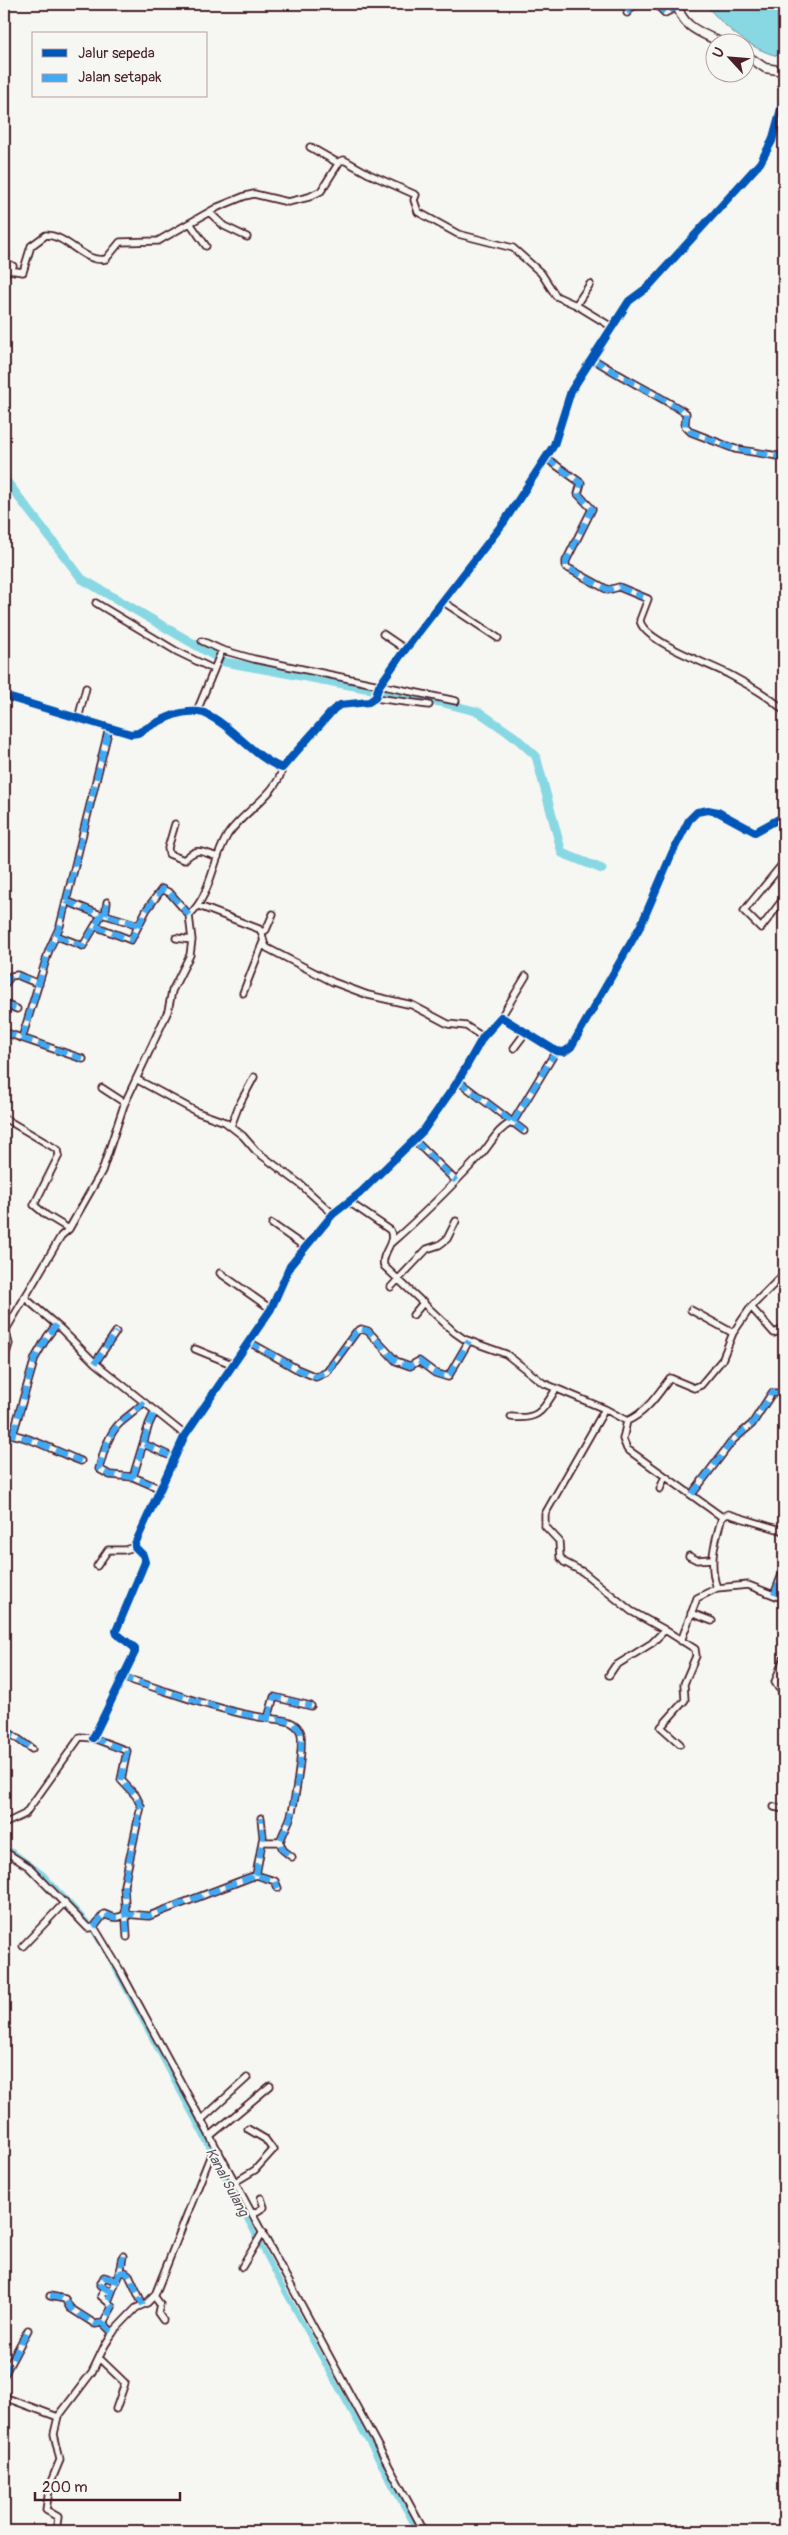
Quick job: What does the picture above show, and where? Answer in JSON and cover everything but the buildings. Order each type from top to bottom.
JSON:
[{"type":"street","points":[[627,13],[635,4]]},
{"type":"street","points":[[656,4],[665,13],[677,5],[684,22],[706,34]]},
{"type":"street","points":[[756,62],[765,68],[784,71]]},
{"type":"street","points":[[189,916],[199,906],[227,836],[277,783],[282,768],[334,709],[340,706],[369,702],[375,697],[378,687],[405,650],[504,522],[546,458],[558,435],[571,391],[629,301],[648,287],[760,163],[772,142],[784,98]]},
{"type":"street","points":[[310,147],[338,164]]},
{"type":"street","points":[[8,270],[24,272],[31,246],[46,235],[66,240],[90,258],[100,260],[109,257],[114,246],[120,242],[153,242],[209,212],[249,195],[288,202],[309,197],[321,191],[340,161],[348,160],[369,174],[416,195],[414,200],[418,212],[452,232],[512,248],[540,273],[556,296],[576,305],[612,327]]},
{"type":"street","points":[[209,212],[224,226],[247,237]]},
{"type":"street","points":[[190,223],[206,246]]},
{"type":"street","points":[[4,276],[13,266],[6,262],[6,254]]},
{"type":"street","points":[[576,305],[590,284]]},
{"type":"street","points":[[593,359],[619,376],[672,402],[686,413],[685,426],[691,432],[735,449],[784,457]]},
{"type":"street","points":[[546,458],[581,484],[578,494],[592,509],[566,561],[566,567],[608,590],[619,586],[648,599],[640,620],[643,629],[670,647],[730,675],[772,701],[784,711]]},
{"type":"street","points":[[442,601],[498,638]]},
{"type":"street","points":[[96,603],[176,651],[213,669]]},
{"type":"street","points":[[383,634],[405,650]]},
{"type":"street","points":[[202,641],[221,652],[378,687],[456,701]]},
{"type":"street","points":[[197,711],[221,652]]},
{"type":"street","points":[[78,719],[86,688]]},
{"type":"street","points":[[4,696],[135,734],[171,716],[197,711],[216,719],[270,763],[282,768]]},
{"type":"street","points":[[375,697],[429,705]]},
{"type":"street","points":[[22,1038],[49,950],[57,936],[109,728]]},
{"type":"street","points":[[501,1017],[556,1051],[564,1052],[571,1047],[641,925],[672,853],[689,820],[698,812],[708,810],[718,812],[755,832],[784,816]]},
{"type":"street","points":[[174,824],[168,848],[169,854],[184,860],[191,852],[198,851],[218,857]]},
{"type":"street","points":[[784,862],[744,911],[761,928],[784,898]]},
{"type":"street","points":[[4,1360],[9,1344],[5,1332],[24,1297],[61,1236],[69,1229],[102,1171],[125,1103],[168,1011],[172,991],[190,956],[192,940],[189,916],[170,893],[162,889],[131,940],[95,926]]},
{"type":"street","points":[[66,901],[103,915],[139,924]]},
{"type":"street","points":[[57,936],[83,946],[103,915],[107,902]]},
{"type":"street","points":[[199,906],[262,932]]},
{"type":"street","points":[[262,932],[266,930],[273,914]]},
{"type":"street","points":[[243,993],[263,942],[262,932]]},
{"type":"street","points":[[176,938],[192,940]]},
{"type":"street","points":[[263,942],[267,948],[333,982],[368,995],[412,1005],[448,1024],[466,1026],[483,1037]]},
{"type":"street","points":[[4,985],[11,976],[17,975],[39,984]]},
{"type":"street","points":[[135,1547],[161,1489],[172,1457],[271,1309],[290,1266],[333,1214],[350,1202],[415,1141],[458,1080],[483,1037],[501,1017],[526,976]]},
{"type":"street","points":[[4,1004],[17,1009]]},
{"type":"street","points":[[4,1032],[83,1059]]},
{"type":"street","points":[[514,1048],[526,1032]]},
{"type":"street","points":[[556,1051],[513,1122],[503,1126],[482,1155],[391,1243],[383,1258],[383,1263],[454,1332],[469,1341],[506,1354],[543,1383],[607,1410],[627,1421]]},
{"type":"street","points":[[231,1126],[239,1105],[254,1076]]},
{"type":"street","points":[[136,1079],[197,1112],[213,1116],[231,1126],[256,1151],[300,1184],[333,1214]]},
{"type":"street","points":[[458,1080],[524,1131]]},
{"type":"street","points":[[102,1088],[125,1103]]},
{"type":"street","points":[[4,1118],[58,1150],[59,1155],[34,1205],[69,1229]]},
{"type":"street","points":[[415,1141],[456,1181]]},
{"type":"street","points":[[350,1202],[390,1230],[392,1234],[391,1243]]},
{"type":"street","points":[[392,1287],[427,1249],[439,1245],[446,1239],[456,1221]]},
{"type":"street","points":[[272,1224],[305,1247]]},
{"type":"street","points":[[220,1274],[271,1309]]},
{"type":"street","points":[[722,1516],[627,1449],[623,1439],[627,1421],[639,1414],[662,1390],[670,1378],[698,1387],[722,1360],[733,1333],[751,1307],[784,1274]]},
{"type":"street","points":[[24,1297],[96,1363],[185,1435]]},
{"type":"street","points":[[413,1315],[424,1302]]},
{"type":"street","points":[[751,1307],[774,1332],[779,1333],[784,1330]]},
{"type":"street","points":[[691,1310],[733,1333]]},
{"type":"street","points":[[13,1434],[35,1358],[56,1325]]},
{"type":"street","points":[[249,1342],[297,1370],[316,1377],[327,1372],[356,1332],[361,1329],[368,1331],[396,1361],[410,1366],[419,1361],[435,1372],[448,1377],[469,1341]]},
{"type":"street","points":[[96,1363],[116,1332]]},
{"type":"street","points":[[195,1349],[234,1365]]},
{"type":"street","points":[[511,1417],[534,1417],[544,1410],[556,1389]]},
{"type":"street","points":[[692,1494],[733,1440],[752,1424],[772,1394],[784,1393]]},
{"type":"street","points":[[144,1402],[132,1416],[121,1422],[112,1435],[99,1469],[110,1475],[134,1477],[161,1489]]},
{"type":"street","points":[[607,1410],[545,1514],[545,1526],[559,1540],[560,1557],[564,1562],[583,1572],[631,1611],[695,1649],[697,1653],[684,1684],[685,1700],[661,1727],[680,1744]]},
{"type":"street","points":[[134,1477],[155,1411]]},
{"type":"street","points":[[4,1433],[13,1434],[81,1461]]},
{"type":"street","points":[[144,1444],[172,1457]]},
{"type":"street","points":[[660,1489],[665,1476]]},
{"type":"street","points":[[722,1516],[728,1514],[784,1531]]},
{"type":"street","points":[[717,1588],[712,1576],[711,1559],[722,1516]]},
{"type":"street","points":[[97,1566],[108,1550],[124,1550],[135,1547]]},
{"type":"street","points":[[93,1738],[136,1650],[117,1634],[116,1629],[146,1560],[135,1547]]},
{"type":"street","points":[[689,1556],[697,1560],[711,1559]]},
{"type":"street","points":[[774,1595],[784,1569]]},
{"type":"street","points":[[681,1641],[697,1598],[717,1588],[748,1585],[784,1599]]},
{"type":"street","points":[[692,1613],[712,1621]]},
{"type":"street","points":[[609,1675],[615,1666],[652,1643],[665,1630]]},
{"type":"street","points":[[784,1658],[775,1682],[784,1693]]},
{"type":"street","points":[[122,1677],[217,1707],[292,1722],[300,1730],[300,1767],[292,1807],[280,1842],[283,1850],[292,1857]]},
{"type":"street","points":[[268,1718],[274,1696],[311,1706]]},
{"type":"street","points":[[4,1729],[32,1749]]},
{"type":"street","points":[[4,1824],[18,1819],[25,1814],[80,1737],[93,1738],[127,1751],[121,1780],[136,1796],[141,1806],[124,1885],[127,1936]]},
{"type":"street","points":[[774,1806],[784,1809]]},
{"type":"street","points":[[256,1875],[262,1842],[261,1818]]},
{"type":"street","points":[[262,1842],[280,1842]]},
{"type":"street","points":[[4,1851],[29,1867],[65,1902],[85,1926],[92,1928],[120,1970],[424,2531]]},
{"type":"street","points":[[92,1928],[104,1914],[110,1918],[121,1917],[125,1914],[149,1916],[256,1875],[275,1881],[278,1888]]},
{"type":"street","points":[[23,1946],[65,1902]]},
{"type":"street","points":[[201,2120],[247,2078]]},
{"type":"street","points":[[210,2136],[270,2086]]},
{"type":"street","points":[[235,2182],[255,2170],[273,2150],[265,2139],[248,2129]]},
{"type":"street","points":[[56,2531],[58,2517],[46,2510],[50,2484],[60,2460],[54,2434],[58,2416],[92,2372],[113,2333],[136,2308],[154,2296],[210,2158],[218,2152]]},
{"type":"street","points":[[253,2214],[264,2207],[261,2198]]},
{"type":"street","points":[[242,2267],[256,2241],[262,2234]]},
{"type":"street","points":[[103,2324],[112,2307],[108,2302],[110,2292],[117,2281],[123,2256]]},
{"type":"street","points":[[119,2273],[125,2272],[129,2275],[143,2305]]},
{"type":"street","points":[[110,2292],[100,2285],[104,2277],[117,2281]]},
{"type":"street","points":[[50,2296],[65,2298],[70,2308],[95,2324],[100,2322],[113,2333]]},
{"type":"street","points":[[154,2296],[160,2304],[158,2314],[163,2320]]},
{"type":"street","points":[[4,2374],[28,2330]]},
{"type":"street","points":[[99,2358],[125,2383],[116,2409]]},
{"type":"street","points":[[4,2397],[58,2416]]},
{"type":"water","points":[[705,4],[784,4],[784,57],[773,55],[756,47],[756,32],[732,32]]},
{"type":"waterway","points":[[4,478],[82,579],[225,662],[440,702],[479,712],[515,737],[536,756],[562,853],[602,869]]},
{"type":"waterway","name":"Kanal Sulang","points":[[12,1851],[43,1874],[89,1924],[110,1959],[284,2290],[417,2531]]},
{"type":"marked path","points":[[627,13],[635,4]]},
{"type":"marked path","points":[[656,4],[665,13],[677,7]]},
{"type":"marked path","points":[[593,359],[686,413],[685,426],[691,432],[735,449],[784,457]]},
{"type":"marked path","points":[[546,458],[581,483],[578,494],[592,509],[566,561],[566,567],[608,590],[619,587],[643,597]]},
{"type":"marked path","points":[[22,1038],[49,950],[60,926],[109,728]]},
{"type":"marked path","points":[[95,926],[131,940],[147,909],[162,889],[170,893],[189,915]]},
{"type":"marked path","points":[[66,901],[101,915]]},
{"type":"marked path","points":[[105,915],[107,902]]},
{"type":"marked path","points":[[57,936],[83,946],[102,914],[139,925]]},
{"type":"marked path","points":[[4,985],[11,976],[17,975],[39,984]]},
{"type":"marked path","points":[[4,1004],[17,1009]]},
{"type":"marked path","points":[[4,1032],[83,1059]]},
{"type":"marked path","points":[[513,1122],[556,1051]]},
{"type":"marked path","points":[[458,1081],[524,1131]]},
{"type":"marked path","points":[[415,1141],[456,1181]]},
{"type":"marked path","points":[[13,1434],[35,1358],[56,1325]]},
{"type":"marked path","points":[[249,1342],[297,1369],[316,1377],[327,1372],[356,1332],[361,1329],[368,1331],[396,1361],[410,1366],[419,1361],[435,1373],[448,1377],[469,1341]]},
{"type":"marked path","points":[[4,1360],[9,1344],[6,1332]]},
{"type":"marked path","points":[[95,1363],[116,1332]]},
{"type":"marked path","points":[[692,1494],[733,1440],[752,1424],[772,1393],[784,1393]]},
{"type":"marked path","points":[[144,1402],[120,1423],[112,1433],[99,1469],[110,1475],[133,1477],[161,1489]]},
{"type":"marked path","points":[[133,1477],[149,1424],[155,1411]]},
{"type":"marked path","points":[[4,1433],[33,1441],[81,1461]]},
{"type":"marked path","points":[[144,1444],[175,1458]]},
{"type":"marked path","points":[[774,1595],[784,1569]]},
{"type":"marked path","points":[[121,1677],[211,1706],[248,1715],[284,1720],[297,1727],[300,1731],[301,1747],[296,1790],[289,1821],[280,1842],[283,1850],[292,1857]]},
{"type":"marked path","points":[[268,1718],[274,1697],[311,1706]]},
{"type":"marked path","points":[[4,1729],[32,1749]]},
{"type":"marked path","points":[[93,1738],[127,1751],[121,1780],[136,1796],[141,1806],[124,1885],[127,1937]]},
{"type":"marked path","points":[[256,1875],[263,1837],[261,1818]]},
{"type":"marked path","points":[[94,1927],[104,1914],[114,1917],[120,1917],[125,1914],[149,1916],[256,1875],[275,1881],[278,1888]]},
{"type":"marked path","points":[[50,2296],[65,2299],[70,2308],[95,2324],[103,2323],[112,2307],[108,2302],[121,2268],[123,2256]]},
{"type":"marked path","points":[[119,2273],[125,2272],[129,2275],[143,2305]]},
{"type":"marked path","points":[[109,2291],[100,2285],[104,2277],[117,2281]]},
{"type":"marked path","points":[[103,2323],[113,2333]]},
{"type":"marked path","points":[[4,2375],[28,2330]]},
{"type":"cycle path","points":[[4,696],[131,734],[138,733],[161,720],[178,714],[186,712],[204,713],[224,725],[261,756],[282,768],[334,709],[340,705],[369,702],[375,698],[379,686],[504,522],[554,445],[571,391],[629,301],[648,287],[760,163],[772,141],[784,98]]},
{"type":"cycle path","points":[[93,1738],[135,1652],[135,1648],[117,1634],[116,1631],[145,1562],[143,1555],[135,1547],[135,1544],[185,1435],[271,1309],[290,1266],[333,1214],[360,1193],[423,1131],[458,1081],[483,1037],[501,1017],[556,1051],[564,1052],[571,1047],[641,925],[672,853],[689,820],[697,812],[708,810],[718,812],[755,832],[784,816]]}]
